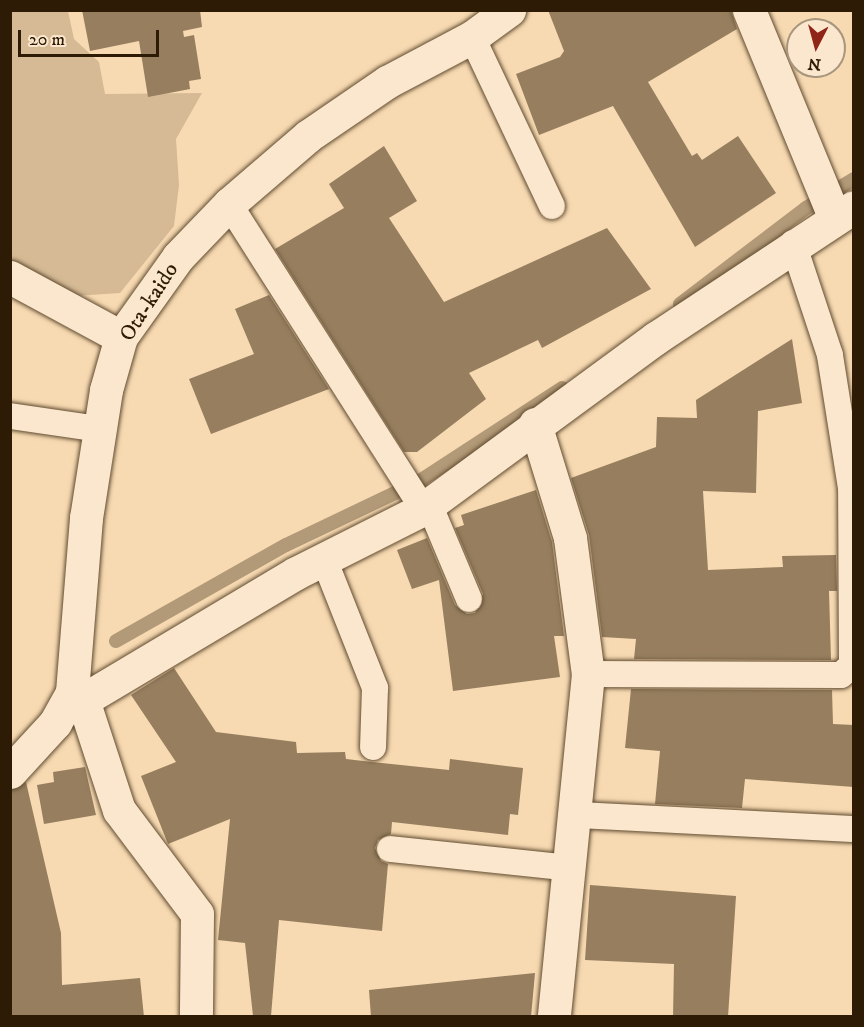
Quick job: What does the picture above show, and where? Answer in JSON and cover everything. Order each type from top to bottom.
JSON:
[{"type":"street","name":"Ota-kaido","points":[[10,771],[77,696],[86,518],[99,429],[121,337],[178,257],[229,204],[308,136],[378,88],[472,37],[509,10]]},
{"type":"street","points":[[196,1017],[197,914],[119,810],[77,696],[324,559],[426,506],[535,424],[793,243],[844,213],[819,179],[749,10]]},
{"type":"street","points":[[10,277],[121,337]]},
{"type":"street","points":[[535,424],[570,538],[588,674],[577,814],[554,1017]]},
{"type":"lane","points":[[472,37],[552,206]]},
{"type":"lane","points":[[229,204],[405,480],[426,506],[469,599]]},
{"type":"lane","points":[[588,674],[841,675],[852,665],[850,488],[831,355],[793,243]]},
{"type":"lane","points":[[10,416],[99,429]]},
{"type":"lane","points":[[324,559],[375,688],[374,747]]},
{"type":"lane","points":[[577,814],[854,829]]},
{"type":"lane","points":[[390,849],[571,868]]},
{"type":"shaded area","points":[[10,11],[68,11],[74,39],[99,62],[105,94],[202,93],[176,139],[179,185],[174,226],[120,293],[74,296],[11,265]]},
{"type":"building","points":[[82,10],[200,10],[202,27],[183,31],[184,37],[194,35],[201,79],[189,81],[190,89],[148,97],[139,41],[90,51]]},
{"type":"building","points":[[548,10],[731,10],[737,29],[648,82],[692,156],[697,153],[702,160],[738,136],[776,193],[695,247],[613,106],[539,135],[516,74],[560,57],[564,51]]},
{"type":"building","points":[[384,146],[417,201],[389,218],[444,302],[607,228],[651,289],[542,348],[538,340],[469,373],[486,399],[417,452],[404,452],[275,249],[344,208],[329,184]]},
{"type":"building","points":[[269,295],[329,389],[211,434],[189,379],[254,354],[235,309]]},
{"type":"building","points":[[792,339],[802,403],[758,411],[756,493],[703,491],[708,570],[783,567],[782,556],[836,555],[837,591],[829,591],[831,660],[634,659],[636,639],[602,637],[589,535],[571,478],[656,447],[657,417],[697,418],[696,400]]},
{"type":"building","points":[[536,490],[552,542],[564,636],[554,636],[560,677],[453,691],[439,580],[412,589],[397,550],[427,538],[455,605],[467,614],[475,613],[483,594],[455,528],[464,525],[461,515]]},
{"type":"building","points":[[174,668],[216,732],[296,742],[297,753],[345,752],[346,759],[449,770],[450,759],[523,768],[518,815],[510,814],[508,835],[392,822],[391,834],[378,840],[375,848],[381,861],[388,864],[382,931],[279,920],[271,1016],[253,1016],[245,943],[218,940],[230,819],[168,844],[141,776],[176,762],[131,695]]},
{"type":"building","points":[[631,689],[832,690],[833,724],[854,725],[854,787],[745,779],[742,808],[655,804],[660,751],[625,748]]},
{"type":"building","points":[[85,767],[96,815],[44,824],[37,785],[54,782],[53,772]]},
{"type":"building","points":[[26,782],[61,933],[62,985],[140,978],[144,1017],[10,1017],[10,790]]},
{"type":"building","points":[[590,885],[736,896],[728,1017],[673,1017],[674,964],[585,960]]},
{"type":"building","points":[[535,973],[531,1017],[371,1017],[369,990]]},
{"type":"waterway","points":[[680,304],[806,208],[854,179]]},
{"type":"waterway","points":[[116,641],[286,545],[418,482],[562,388]]}]
